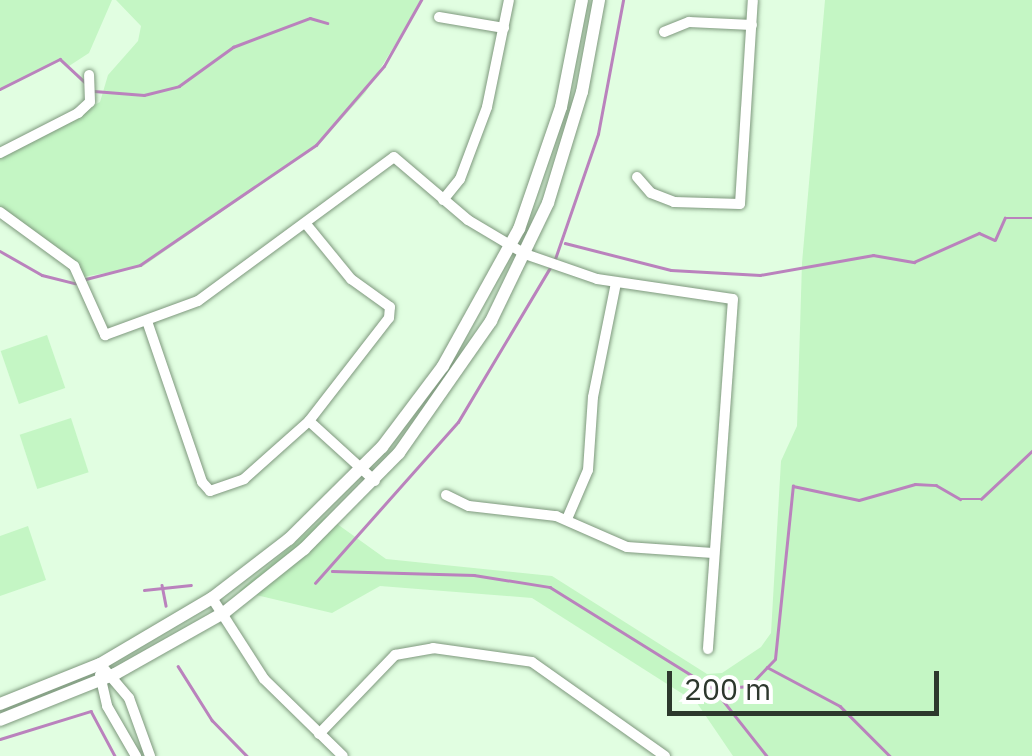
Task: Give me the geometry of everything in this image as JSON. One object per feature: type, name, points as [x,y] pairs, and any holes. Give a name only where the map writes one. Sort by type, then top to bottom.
[{"type":"street","points":[[443,200],[460,179],[486,107],[510,0]]},
{"type":"street","points":[[0,704],[100,664],[212,598],[289,539],[362,470],[443,366],[510,246],[566,87],[582,0]]},
{"type":"street","points":[[0,720],[100,681],[224,612],[304,549],[375,481],[460,373],[525,254],[548,203],[582,92],[599,0]]},
{"type":"street","points":[[637,178],[651,193],[674,202],[740,204],[753,0]]},
{"type":"street","points":[[439,17],[504,28]]},
{"type":"street","points":[[664,32],[690,22],[752,26]]},
{"type":"street","points":[[0,153],[78,113],[90,102],[89,76]]},
{"type":"street","points":[[566,87],[582,92]]},
{"type":"street","points":[[0,212],[74,266],[105,336],[148,324],[198,301],[394,157],[443,200],[525,254],[616,283],[732,299],[733,364],[721,425],[708,649]]},
{"type":"street","points":[[148,324],[202,482],[210,491],[254,472],[308,422],[389,318],[390,307],[351,279],[306,224]]},
{"type":"street","points":[[567,519],[588,470],[594,398],[616,283]]},
{"type":"street","points":[[308,422],[375,481]]},
{"type":"street","points":[[446,495],[469,506],[567,519],[627,547],[713,552]]},
{"type":"street","points":[[212,598],[264,679],[344,756]]},
{"type":"street","points":[[319,734],[380,668],[412,648],[490,652],[532,662],[665,756]]},
{"type":"street","points":[[100,664],[114,674],[150,756]]},
{"type":"street","points":[[100,664],[100,681],[136,756]]},
{"type":"green space","points":[[0,0],[112,0],[89,53],[69,66],[59,60],[0,90]]},
{"type":"green space","points":[[116,0],[423,0],[365,93],[319,144],[142,267],[82,277],[0,212],[0,153],[100,102],[108,75],[138,41],[141,26]]},
{"type":"green space","points":[[825,0],[1032,0],[1032,756],[733,756],[697,703],[532,598],[380,586],[332,613],[239,591],[326,516],[386,559],[552,576],[707,674],[722,673],[761,647],[771,633],[781,461],[797,426],[802,263]]},
{"type":"green space","points":[[47,335],[65,388],[19,404],[1,351]]},
{"type":"green space","points":[[71,418],[89,472],[37,489],[20,435]]},
{"type":"green space","points":[[28,526],[46,580],[0,596],[0,536]]},
{"type":"waterway","points":[[82,280],[140,265],[316,145],[384,66],[421,0]]},
{"type":"waterway","points":[[555,259],[598,134],[623,0]]},
{"type":"waterway","points":[[94,91],[144,95],[179,86],[233,47],[310,18],[327,23]]},
{"type":"waterway","points":[[0,89],[60,59],[85,82]]},
{"type":"waterway","points":[[565,243],[671,270],[760,275],[873,255],[914,262],[979,233],[995,240],[1005,218],[1032,218]]},
{"type":"waterway","points":[[0,251],[42,275],[75,283]]},
{"type":"waterway","points":[[315,583],[458,422],[551,266]]},
{"type":"waterway","points":[[714,689],[749,686],[775,659],[793,486],[859,500],[915,484],[936,485],[960,499],[981,499],[1032,451]]},
{"type":"waterway","points":[[332,571],[474,575],[550,587],[714,689],[767,756]]},
{"type":"waterway","points":[[162,585],[166,606]]},
{"type":"waterway","points":[[144,590],[191,585]]},
{"type":"waterway","points":[[178,666],[212,720],[247,756]]},
{"type":"waterway","points":[[767,667],[840,706],[890,756]]},
{"type":"waterway","points":[[0,739],[91,711],[115,756]]}]
